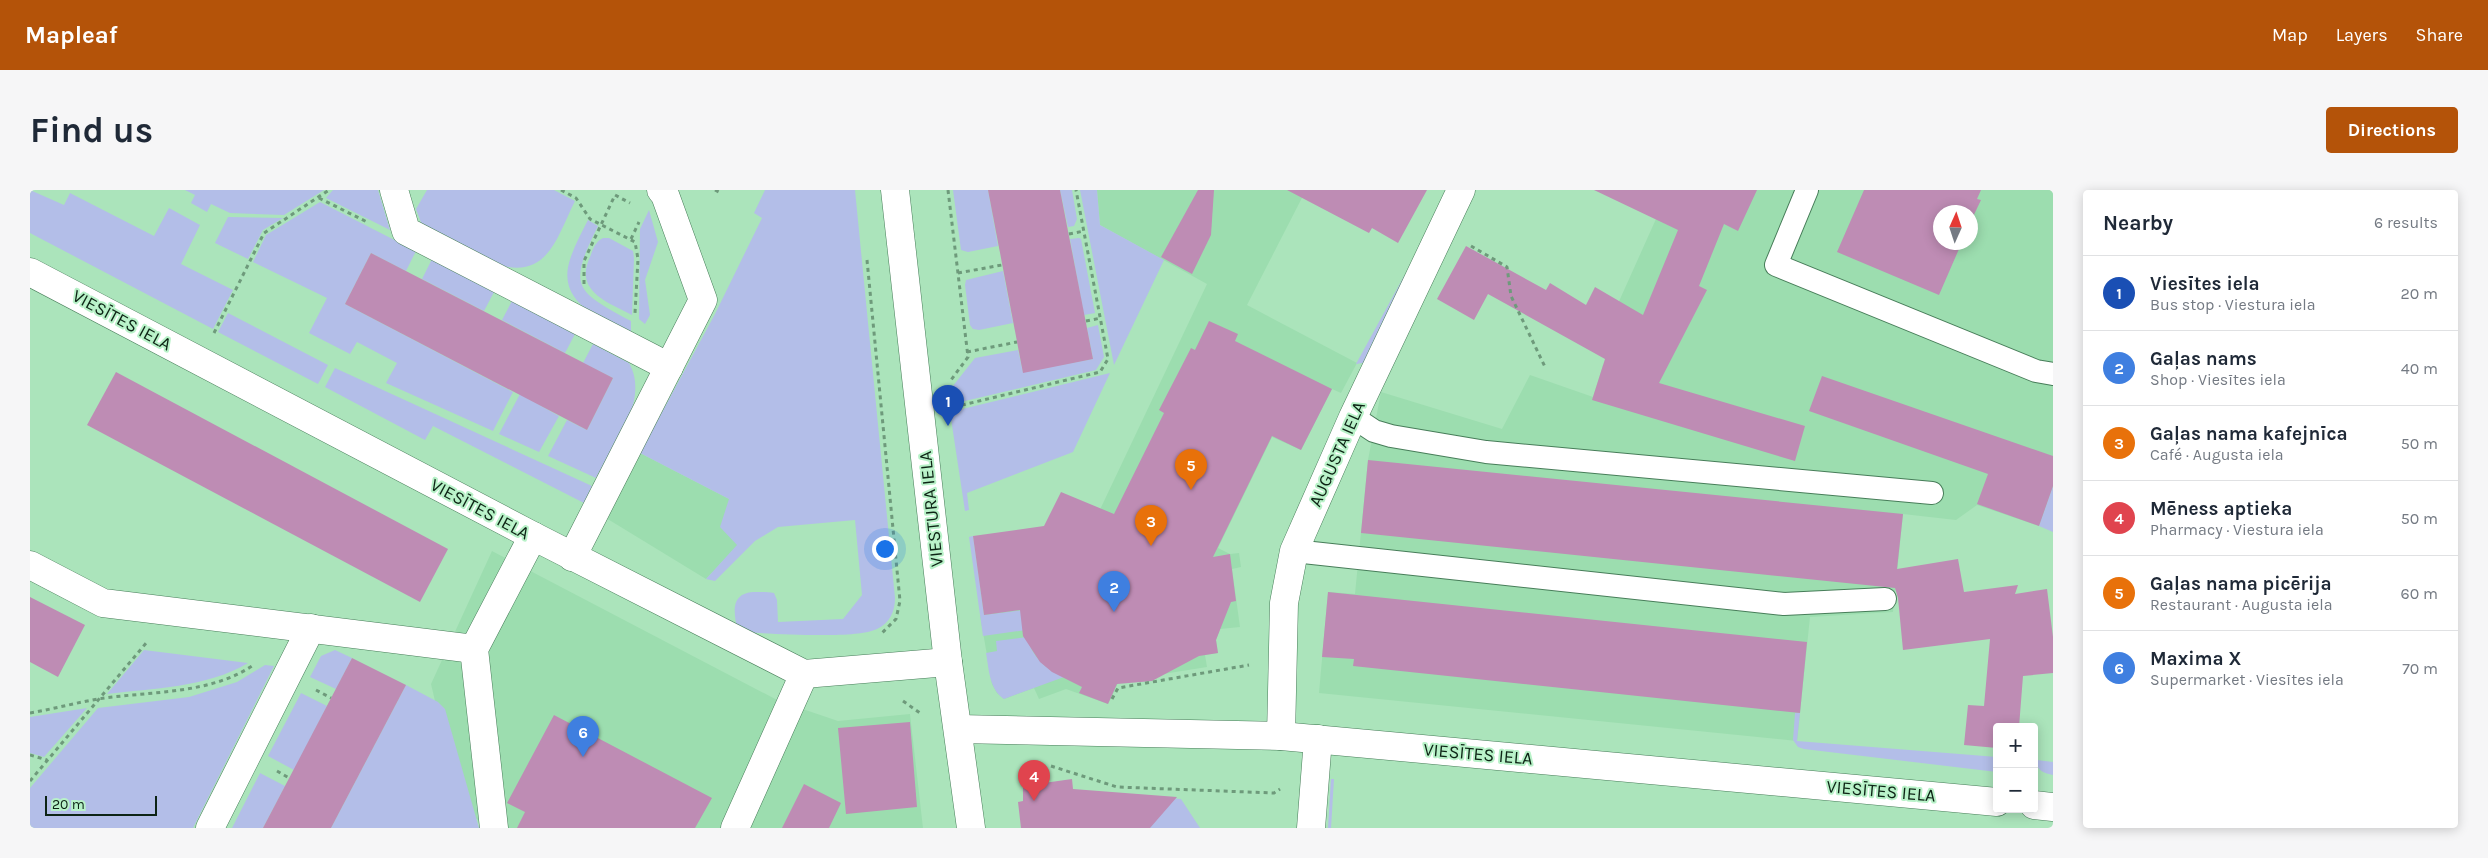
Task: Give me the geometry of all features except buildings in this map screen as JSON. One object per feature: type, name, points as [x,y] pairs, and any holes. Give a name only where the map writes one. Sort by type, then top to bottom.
[{"type":"street","points":[[394,190],[406,231],[669,367]]},
{"type":"street","points":[[572,557],[703,300],[662,190]]},
{"type":"street","name":"VIESTURA IELA","points":[[895,190],[948,662],[971,828]]},
{"type":"street","name":"AUGUSTA IELA","points":[[1281,736],[1284,603],[1294,551],[1353,417],[1461,190]]},
{"type":"street","name":"VIESĪTES IELA","points":[[30,272],[572,557],[804,674]]},
{"type":"street","points":[[494,828],[474,649],[533,536]]},
{"type":"street","points":[[30,565],[103,603],[474,649]]},
{"type":"street","points":[[210,828],[312,628]]},
{"type":"street","points":[[735,828],[804,674],[948,662]]},
{"type":"street","name":"VIESĪTES IELA","points":[[958,729],[1281,736],[1993,802]]},
{"type":"street","points":[[1311,828],[1318,739]]},
{"type":"street","points":[[2038,805],[2053,807]]},
{"type":"lane","points":[[1808,190],[1776,265],[2036,371],[2053,374]]},
{"type":"lane","points":[[1353,417],[1374,431],[1391,436],[1486,452],[1932,493]]},
{"type":"lane","points":[[1294,551],[1784,604],[1885,599]]},
{"type":"path","points":[[200,361],[264,233],[329,190]]},
{"type":"path","points":[[562,190],[576,198],[590,218],[635,242],[638,259],[634,349]]},
{"type":"path","points":[[715,190],[719,192],[721,190]]},
{"type":"path","points":[[948,190],[968,356],[948,384]]},
{"type":"path","points":[[946,409],[1100,372],[1108,359],[1076,190]]},
{"type":"path","points":[[586,290],[583,281],[584,261],[616,195],[637,206]]},
{"type":"path","points":[[319,198],[368,223]]},
{"type":"path","points":[[631,239],[641,218]]},
{"type":"path","points":[[1069,234],[1084,231]]},
{"type":"path","points":[[1443,231],[1508,267],[1511,296],[1546,369]]},
{"type":"path","points":[[866,258],[900,601],[896,619],[890,627],[882,634],[870,637],[873,669]]},
{"type":"path","points":[[958,274],[1002,264]]},
{"type":"path","points":[[1086,321],[1101,318]]},
{"type":"path","points":[[967,352],[1017,342]]},
{"type":"path","points":[[30,780],[174,611]]},
{"type":"path","points":[[1109,707],[1118,688],[1283,660]]},
{"type":"path","points":[[30,713],[98,699],[188,689],[239,675],[255,664]]},
{"type":"path","points":[[900,700],[918,710],[922,717]]},
{"type":"path","points":[[1051,731],[1050,766],[1117,786],[1274,793],[1316,768]]},
{"type":"path","points":[[30,755],[47,760]]},
{"type":"shaded area","points":[[30,190],[64,205],[70,193],[154,236],[169,208],[200,225],[181,264],[233,290],[213,329],[30,233]]},
{"type":"shaded area","points":[[185,190],[324,190],[284,215],[230,213],[211,204],[207,212],[191,203],[195,195]]},
{"type":"shaded area","points":[[333,190],[378,190],[390,230],[326,198]]},
{"type":"shaded area","points":[[427,190],[554,190],[575,201],[549,252],[529,266],[516,268],[499,265],[422,225],[416,209]]},
{"type":"shaded area","points":[[765,190],[855,190],[895,598],[893,612],[888,620],[877,629],[866,632],[810,635],[738,632],[735,617],[736,604],[742,595],[764,592],[774,593],[777,600],[778,622],[843,619],[862,595],[855,520],[778,527],[755,541],[715,581],[706,579],[737,545],[720,527],[729,499],[640,453],[715,314],[762,218],[754,213]]},
{"type":"shaded area","points":[[953,190],[988,190],[998,246],[968,252],[961,250]]},
{"type":"shaded area","points":[[1060,190],[1072,190],[1077,219],[1074,226],[1068,227]]},
{"type":"shaded area","points":[[1080,190],[1097,190],[1100,225],[1164,260],[1114,365]]},
{"type":"shaded area","points":[[1097,190],[1306,190],[1247,305],[1357,363],[1341,393],[1332,389],[1301,450],[1272,437],[1218,548],[1230,554],[1239,553],[1241,567],[1232,569],[1240,627],[1220,629],[1216,640],[1218,653],[1205,655],[1207,667],[1119,681],[1108,704],[1066,689],[1039,699],[1034,688],[1004,699],[997,693],[992,684],[980,615],[1049,606],[1087,537],[1207,284],[1100,225]]},
{"type":"shaded area","points":[[1669,190],[2053,190],[2053,486],[2039,526],[1977,505],[1956,520],[1903,514],[1893,612],[1810,617],[1797,741],[1319,693],[1328,592],[1355,594],[1368,460],[1381,392],[1502,429],[1530,375],[1593,397],[1603,365],[1613,369],[1612,317]]},
{"type":"shaded area","points":[[320,202],[416,251],[406,271],[371,253],[345,304],[513,392],[493,431],[386,383],[397,363],[357,342],[350,354],[309,333],[327,298],[253,262],[266,235]]},
{"type":"shaded area","points":[[649,210],[658,242],[645,280],[650,315],[645,324],[639,319],[640,229]]},
{"type":"shaded area","points":[[228,217],[283,218],[263,230],[248,259],[215,243]]},
{"type":"shaded area","points":[[588,220],[598,226],[582,262],[580,275],[582,285],[598,302],[631,321],[631,335],[585,308],[576,300],[570,289],[567,277],[569,263]]},
{"type":"shaded area","points":[[603,238],[609,238],[633,251],[632,315],[596,294],[586,279],[586,269],[592,251]]},
{"type":"shaded area","points":[[1070,239],[1081,239],[1095,313],[1084,315]]},
{"type":"shaded area","points":[[432,259],[494,292],[484,311],[422,279]]},
{"type":"shaded area","points":[[1003,271],[1013,323],[979,330],[973,329],[970,325],[966,280]]},
{"type":"shaded area","points":[[1404,276],[1405,281],[1374,347],[1363,363],[1356,364]]},
{"type":"shaded area","points":[[512,301],[575,334],[565,353],[502,320]]},
{"type":"shaded area","points":[[228,313],[328,365],[318,384],[218,332]]},
{"type":"shaded area","points":[[1098,325],[1104,357],[1096,370],[948,405],[949,391],[975,358],[1018,350],[1023,372],[1093,359],[1087,328]]},
{"type":"shaded area","points":[[593,344],[629,363],[634,377],[635,392],[633,407],[627,422],[596,478],[548,456],[567,420],[587,430],[613,378],[583,363]]},
{"type":"shaded area","points":[[335,368],[592,486],[584,503],[433,426],[425,440],[325,387]]},
{"type":"shaded area","points":[[1110,373],[1073,452],[967,493],[969,510],[965,511],[950,412]]},
{"type":"shaded area","points":[[520,394],[559,416],[539,452],[499,434]]},
{"type":"shaded area","points":[[640,453],[729,499],[738,545],[706,579],[606,518]]},
{"type":"shaded area","points":[[2053,486],[2053,532],[2039,526]]},
{"type":"shaded area","points":[[973,536],[984,615],[1031,609],[1026,630],[983,636],[969,537]]},
{"type":"shaded area","points":[[492,551],[779,701],[838,721],[910,714],[923,828],[494,828],[461,811],[431,684]]},
{"type":"shaded area","points":[[1027,637],[1032,651],[1040,662],[1064,677],[1004,699],[995,690],[989,672],[986,653],[997,651],[996,641]]},
{"type":"shaded area","points":[[144,650],[248,663],[215,678],[179,686],[107,694]]},
{"type":"shaded area","points":[[335,650],[352,658],[336,689],[310,677],[321,656]]},
{"type":"shaded area","points":[[265,665],[274,666],[193,828],[30,828],[30,788],[98,708],[189,697],[237,682]]},
{"type":"shaded area","points":[[406,685],[438,702],[445,709],[479,828],[331,828]]},
{"type":"shaded area","points":[[301,693],[327,706],[294,770],[268,756]]},
{"type":"shaded area","points":[[87,708],[44,757],[30,753],[30,717]]},
{"type":"shaded area","points":[[1795,713],[1800,713],[1797,741],[1993,757],[1993,772],[1804,749],[1798,747],[1793,740]]},
{"type":"shaded area","points":[[2038,760],[2053,762],[2053,775],[2039,769]]},
{"type":"shaded area","points":[[260,773],[285,786],[263,828],[232,828]]},
{"type":"shaded area","points":[[1331,779],[1334,779],[1331,828],[1328,828]]},
{"type":"shaded area","points":[[1171,798],[1181,799],[1200,828],[1150,828]]},
{"type":"place","name":"Viesītes iela","points":[[948,426]]},
{"type":"place","name":"Gaļas nama picērija","points":[[1191,490]]},
{"type":"place","name":"Gaļas nama kafejnīca","points":[[1151,546]]},
{"type":"place","name":"Gaļas nams","points":[[1114,612]]},
{"type":"place","name":"Maxima X","points":[[583,757]]},
{"type":"place","name":"Mēness aptieka","points":[[1034,801]]}]
